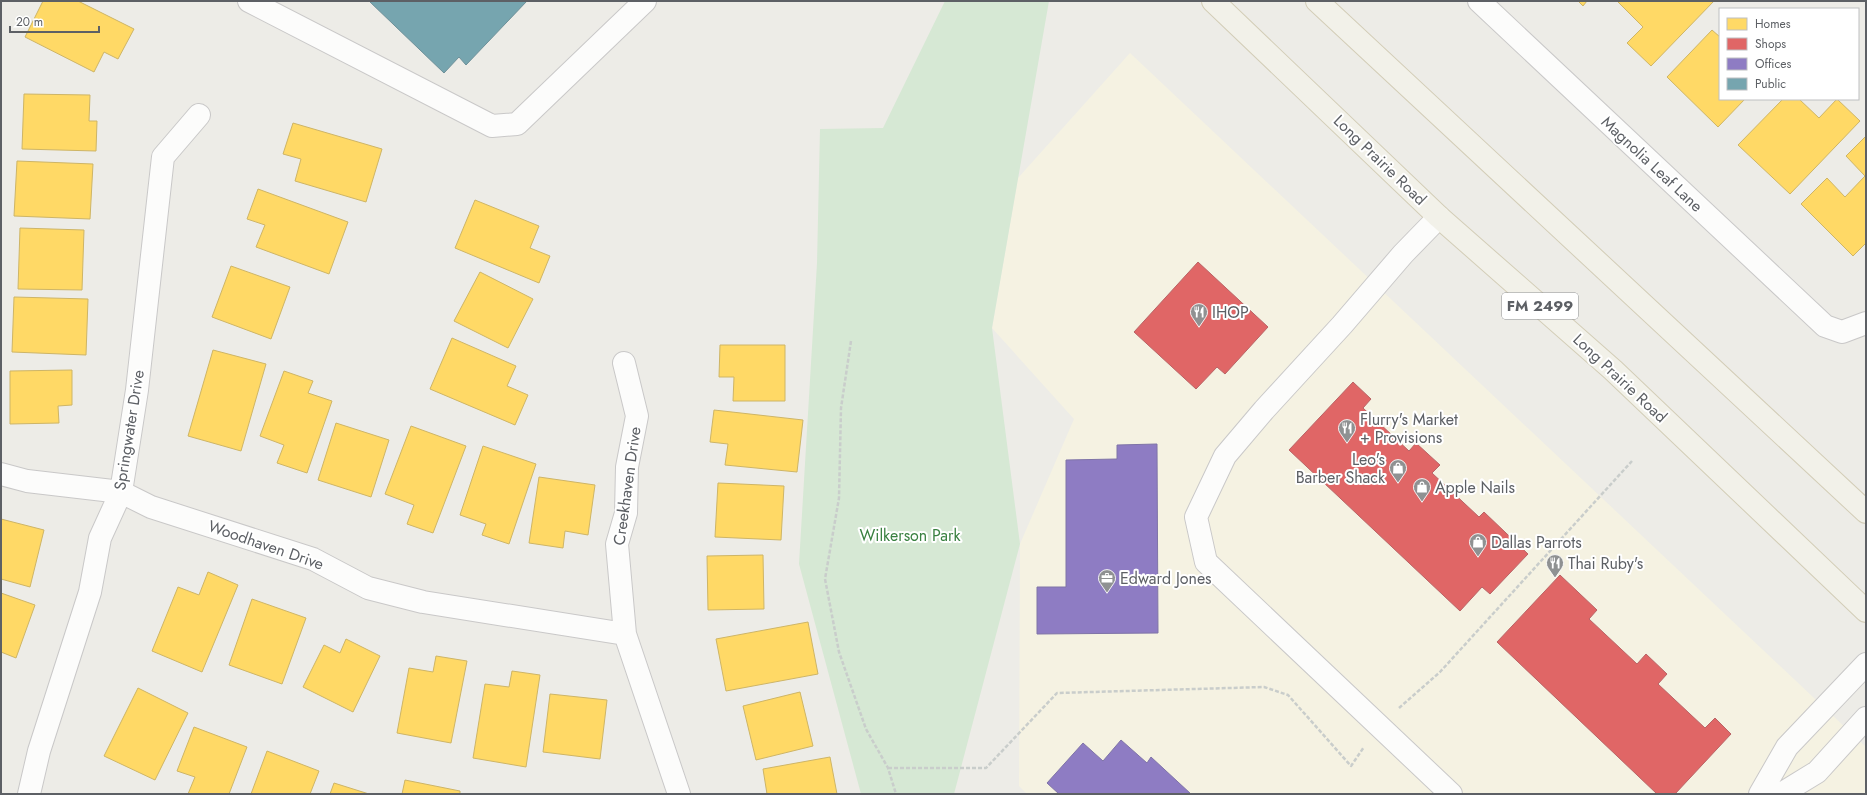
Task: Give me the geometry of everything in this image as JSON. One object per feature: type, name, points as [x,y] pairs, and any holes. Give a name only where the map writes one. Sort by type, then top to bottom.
[{"type":"main road","name":"Long Prairie Road","points":[[1213,1],[1440,217],[1613,370],[1866,611]]},
{"type":"main road","points":[[1317,1],[1866,512]]},
{"type":"street","points":[[249,1],[492,126],[517,124],[645,1]]},
{"type":"street","name":"Magnolia Leaf Lane","points":[[1479,1],[1825,326],[1842,332],[1866,323]]},
{"type":"street","name":"Springwater Drive","points":[[29,794],[39,751],[90,592],[100,538],[121,492],[137,390],[163,157],[199,115]]},
{"type":"street","points":[[1440,217],[1403,254],[1225,456],[1196,517],[1206,562],[1451,794]]},
{"type":"street","name":"Creekhaven Drive","points":[[624,363],[637,416],[627,467],[626,513],[617,544],[625,634],[679,794]]},
{"type":"street","name":"Woodhaven Drive","points":[[1,474],[27,482],[121,492],[151,506],[314,559],[368,588],[423,602],[625,634]]},
{"type":"street","points":[[1760,794],[1788,747],[1866,664]]},
{"type":"street","points":[[1782,794],[1809,788],[1817,772],[1866,718]]},
{"type":"path","points":[[851,341],[841,408],[839,498],[825,579],[839,652],[866,729],[888,768],[896,794]]},
{"type":"shaded area","points":[[1130,53],[1866,747],[1866,794],[1027,794],[1019,786],[1020,544],[1074,419],[992,328],[1018,178]]},
{"type":"green space","name":"Wilkerson Park","points":[[945,1],[1049,1],[992,328],[1020,544],[954,794],[861,794],[799,564],[817,263],[820,129],[883,128]]},
{"type":"building: Homes","points":[[43,1],[78,1],[134,29],[118,59],[104,52],[94,72],[25,37]]},
{"type":"building: Homes","points":[[1578,1],[1587,1],[1583,6]]},
{"type":"building: Homes","points":[[1617,1],[1714,1],[1651,66],[1627,43],[1643,27]]},
{"type":"building: Homes","points":[[1712,30],[1719,36],[1719,100],[1744,100],[1718,127],[1667,77]]},
{"type":"building: Homes","points":[[24,94],[90,95],[89,121],[97,121],[96,151],[22,149]]},
{"type":"building: Homes","points":[[1782,100],[1800,100],[1819,118],[1836,100],[1838,100],[1860,121],[1790,194],[1738,145]]},
{"type":"building: Homes","points":[[293,123],[382,149],[366,202],[295,181],[301,159],[283,154]]},
{"type":"building: Homes","points":[[1866,136],[1866,243],[1853,256],[1801,204],[1827,178],[1845,197],[1865,176],[1846,156]]},
{"type":"building: Homes","points":[[17,161],[93,164],[90,219],[14,216]]},
{"type":"building: Homes","points":[[258,189],[348,222],[329,274],[256,247],[265,225],[247,219]]},
{"type":"building: Homes","points":[[475,200],[539,226],[530,248],[550,256],[539,283],[455,248]]},
{"type":"building: Homes","points":[[20,228],[84,230],[82,290],[18,289]]},
{"type":"building: Homes","points":[[231,266],[290,287],[271,339],[212,317]]},
{"type":"building: Homes","points":[[480,272],[533,299],[508,348],[454,321]]},
{"type":"building: Homes","points":[[14,297],[88,299],[86,355],[12,352]]},
{"type":"building: Homes","points":[[452,338],[516,366],[507,386],[528,395],[515,425],[430,389]]},
{"type":"building: Homes","points":[[720,345],[785,345],[785,401],[733,401],[734,377],[719,377]]},
{"type":"building: Homes","points":[[213,350],[266,364],[241,451],[188,436]]},
{"type":"building: Homes","points":[[72,370],[72,405],[58,406],[59,423],[10,424],[10,371]]},
{"type":"building: Homes","points":[[284,371],[313,381],[308,393],[332,401],[307,473],[277,463],[284,445],[260,436]]},
{"type":"building: Homes","points":[[714,410],[803,420],[797,472],[725,465],[728,444],[710,442]]},
{"type":"building: Homes","points":[[336,423],[389,440],[371,497],[318,480]]},
{"type":"building: Homes","points":[[411,426],[466,446],[433,533],[407,524],[414,505],[385,494]]},
{"type":"building: Homes","points":[[483,446],[536,464],[509,544],[482,535],[486,524],[460,515]]},
{"type":"building: Homes","points":[[539,477],[595,485],[588,535],[565,531],[563,548],[529,543]]},
{"type":"building: Homes","points":[[718,483],[784,486],[781,540],[715,537]]},
{"type":"building: Homes","points":[[1,519],[44,530],[30,587],[1,579]]},
{"type":"building: Homes","points":[[763,555],[764,609],[708,610],[707,556]]},
{"type":"building: Homes","points":[[208,572],[238,585],[202,672],[152,651],[178,587],[199,595]]},
{"type":"building: Homes","points":[[1,593],[35,605],[16,658],[1,652]]},
{"type":"building: Homes","points":[[252,599],[306,618],[282,684],[229,665]]},
{"type":"building: Homes","points":[[808,622],[818,674],[726,691],[716,639]]},
{"type":"building: Homes","points":[[346,639],[380,656],[353,712],[303,687],[324,645],[340,653]]},
{"type":"building: Homes","points":[[436,656],[467,661],[451,743],[397,733],[409,668],[433,672]]},
{"type":"building: Homes","points":[[512,671],[540,675],[526,767],[473,758],[485,684],[509,687]]},
{"type":"building: Homes","points":[[138,688],[188,713],[155,780],[104,756]]},
{"type":"building: Homes","points":[[800,692],[813,746],[756,760],[743,706]]},
{"type":"building: Homes","points":[[550,694],[607,700],[600,759],[543,752]]},
{"type":"building: Homes","points":[[194,727],[247,747],[229,794],[188,794],[195,777],[177,771]]},
{"type":"building: Homes","points":[[267,751],[319,771],[310,794],[251,794]]},
{"type":"building: Homes","points":[[830,757],[837,794],[767,794],[763,769]]},
{"type":"building: Homes","points":[[405,780],[460,791],[460,794],[402,794]]},
{"type":"building: Homes","points":[[334,783],[369,794],[330,794]]},
{"type":"building: Shops","points":[[1198,262],[1268,327],[1225,374],[1217,367],[1196,389],[1134,332]]},
{"type":"building: Shops","points":[[1353,382],[1371,399],[1363,408],[1409,451],[1416,443],[1440,465],[1432,473],[1479,517],[1484,512],[1528,554],[1490,594],[1482,587],[1460,611],[1289,450]]},
{"type":"building: Shops","points":[[1560,575],[1597,610],[1589,619],[1637,664],[1646,654],[1667,674],[1658,684],[1705,728],[1715,718],[1731,734],[1675,794],[1657,794],[1497,642]]},
{"type":"building: Offices","points":[[1157,444],[1158,633],[1037,634],[1037,587],[1066,587],[1066,460],[1117,459],[1117,445]]},
{"type":"building: Offices","points":[[1121,740],[1147,763],[1151,757],[1191,794],[1059,794],[1047,783],[1083,743],[1103,761]]},
{"type":"building: Public","points":[[369,1],[527,1],[466,65],[459,57],[444,73]]},
{"type":"place","name":"IHOP","points":[[1199,327]]},
{"type":"place","name":"Flurry's Market + Provisions","points":[[1347,443]]},
{"type":"place","name":"Leo's Barber Shack","points":[[1398,483]]},
{"type":"place","name":"Apple Nails","points":[[1422,502]]},
{"type":"place","name":"Dallas Parrots","points":[[1478,557]]},
{"type":"place","name":"Thai Ruby's","points":[[1555,578]]},
{"type":"place","name":"Edward Jones","points":[[1107,593]]}]
